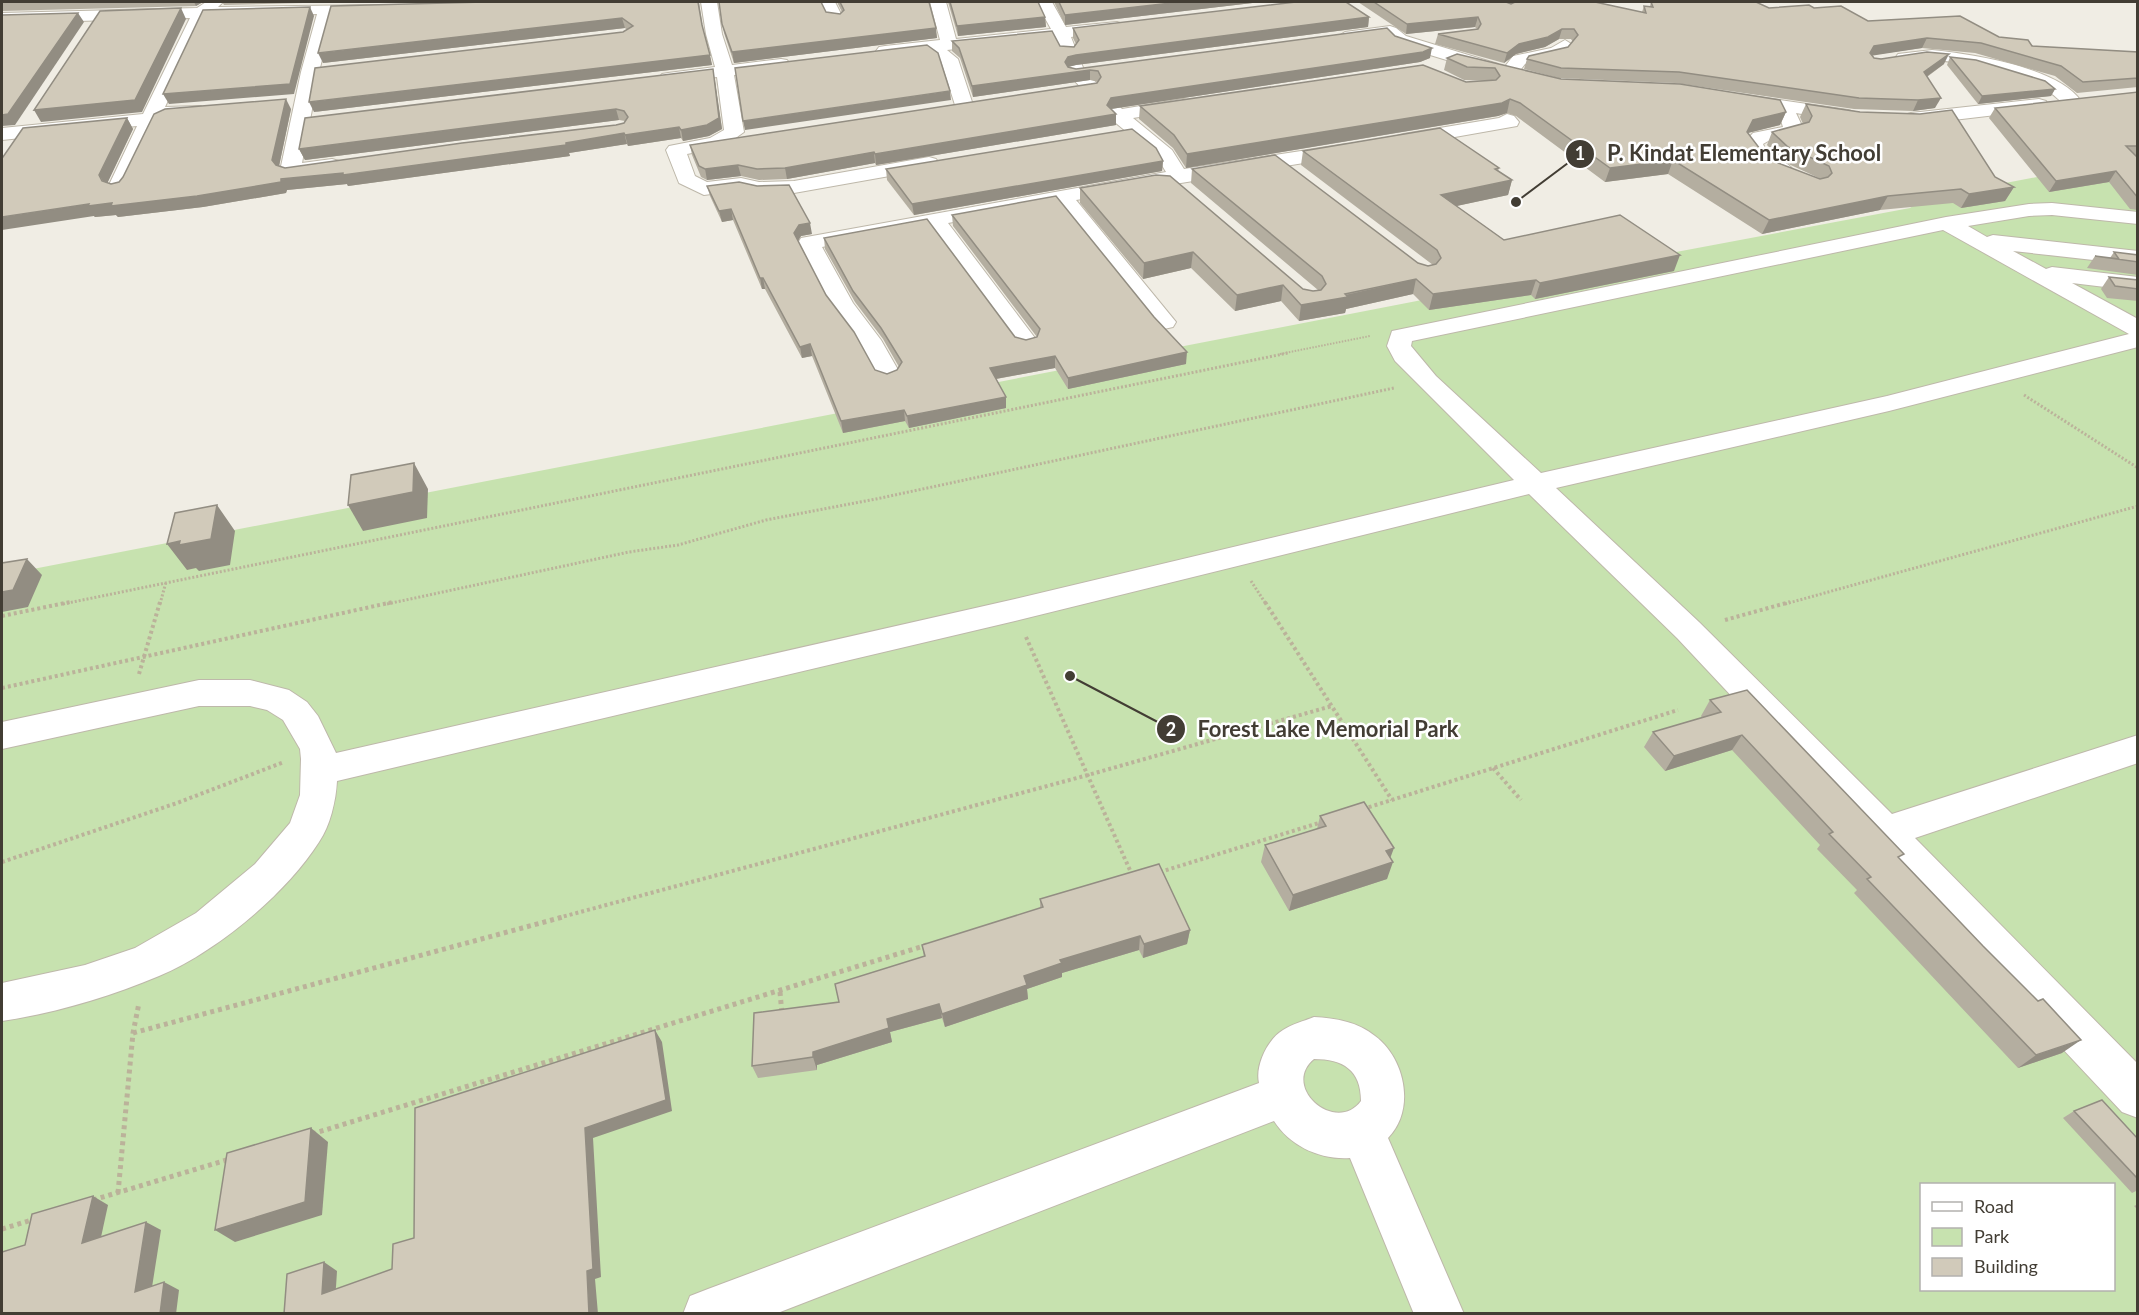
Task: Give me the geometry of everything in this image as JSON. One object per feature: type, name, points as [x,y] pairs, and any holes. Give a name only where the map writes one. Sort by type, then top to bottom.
[{"type":"street","points":[[118,187],[200,13],[215,2]]},
{"type":"street","points":[[709,2],[734,132],[716,142]]},
{"type":"street","points":[[827,2],[835,18]]},
{"type":"street","points":[[938,2],[940,45],[972,103],[943,108]]},
{"type":"street","points":[[1044,2],[1061,33],[1073,81]]},
{"type":"street","points":[[2,18],[394,8]]},
{"type":"street","points":[[326,10],[310,72],[290,171],[349,162]]},
{"type":"street","points":[[86,34],[100,15]]},
{"type":"street","points":[[1372,19],[1395,35],[1453,58],[1532,79]]},
{"type":"street","points":[[874,53],[1135,24]]},
{"type":"street","points":[[1332,38],[1446,35]]},
{"type":"street","points":[[1509,73],[1519,60],[1557,52],[1565,45]]},
{"type":"street","points":[[1887,60],[1932,55],[1975,60],[2048,82],[2072,101]]},
{"type":"street","points":[[1424,69],[1453,58]]},
{"type":"street","points":[[647,81],[794,63]]},
{"type":"street","points":[[310,72],[331,69]]},
{"type":"street","points":[[1073,81],[1099,69]]},
{"type":"street","points":[[1073,81],[1090,87],[1116,124],[1135,130],[1165,154],[1178,176]]},
{"type":"street","points":[[1720,96],[1863,118]]},
{"type":"street","points":[[1891,119],[1913,119],[2094,99]]},
{"type":"street","points":[[281,103],[304,102]]},
{"type":"street","points":[[1116,124],[1200,102]]},
{"type":"street","points":[[1783,106],[1794,130],[1755,139],[1753,144],[1755,151],[1763,160],[1804,180]]},
{"type":"street","points":[[10,140],[151,119],[166,112],[212,108]]},
{"type":"street","points":[[10,140],[33,113]]},
{"type":"street","points":[[300,122],[320,120]]},
{"type":"street","points":[[888,375],[869,340],[842,305],[809,243],[1178,176],[1280,162],[1510,122],[1508,120]]},
{"type":"street","points":[[751,137],[676,150],[686,179],[704,189],[741,184],[759,188],[794,187],[945,160]]},
{"type":"street","points":[[1280,162],[1298,176]]},
{"type":"street","points":[[1153,182],[1176,184],[1192,197]]},
{"type":"street","points":[[1062,197],[1164,322]]},
{"type":"street","points":[[2138,218],[2052,208],[1946,223],[1401,336],[1399,346],[1404,356],[1427,381],[1688,630],[2138,1096]]},
{"type":"street","points":[[934,219],[1026,342]]},
{"type":"street","points":[[1946,223],[2138,329]]},
{"type":"street","points":[[1978,241],[2138,258]]},
{"type":"street","points":[[2036,272],[2138,284]]},
{"type":"street","points":[[319,760],[1015,610],[1533,484],[1888,403],[2138,339]]},
{"type":"street","points":[[2,735],[129,706],[210,692],[250,693],[277,699],[295,711],[306,725],[319,760],[318,795],[306,831],[269,876],[210,926],[147,962],[85,984],[2,1002]]},
{"type":"street","points":[[1885,832],[2138,749]]},
{"type":"street","points":[[1314,1038],[1335,1038],[1355,1046],[1371,1061],[1381,1080],[1383,1100],[1376,1119],[1362,1132],[1345,1136],[1325,1135],[1307,1127],[1292,1114],[1283,1096],[1280,1077],[1285,1059],[1297,1046],[1314,1038]]},
{"type":"street","points":[[708,1314],[1283,1096]]},
{"type":"street","points":[[1362,1132],[1439,1314]]},
{"type":"path","points":[[2,616],[1373,336],[1401,336]]},
{"type":"path","points":[[1994,376],[2138,468]]},
{"type":"path","points":[[2,688],[629,552],[678,545],[766,520],[876,500],[1427,381]]},
{"type":"path","points":[[1688,630],[2138,506]]},
{"type":"path","points":[[1236,557],[1392,800]]},
{"type":"path","points":[[129,706],[166,582]]},
{"type":"path","points":[[1015,610],[1135,880],[1124,884]]},
{"type":"path","points":[[133,1033],[1088,775],[1332,706]]},
{"type":"path","points":[[1359,810],[1678,710]]},
{"type":"path","points":[[2,862],[177,803],[319,760]]},
{"type":"path","points":[[1493,768],[1521,800]]},
{"type":"path","points":[[1157,873],[1325,821]]},
{"type":"path","points":[[301,1137],[935,943]]},
{"type":"path","points":[[118,1192],[133,1033],[147,962]]},
{"type":"path","points":[[780,992],[783,1024]]},
{"type":"path","points":[[86,1203],[232,1158]]},
{"type":"path","points":[[2,1229],[44,1216]]},
{"type":"green space","points":[[2063,172],[2137,182],[2137,1313],[2,1314],[2,575],[1458,293],[1910,208],[1922,199]]},
{"type":"building","points":[[485,2],[698,2],[710,55],[309,102],[315,68],[623,32],[633,26],[622,18],[318,53],[331,6]]},
{"type":"building","points":[[719,2],[821,2],[826,12],[840,14],[844,10],[840,2],[929,2],[936,28],[732,52],[722,24]]},
{"type":"building","points":[[950,2],[1038,2],[1045,17],[957,26]]},
{"type":"building","points":[[1059,2],[1180,2],[1065,15]]},
{"type":"building","points":[[1296,2],[1346,2],[1369,17],[1076,55],[1068,57],[1065,62],[1068,67],[1076,69],[1387,28],[1395,36],[1432,48],[1423,52],[1111,98],[1107,105],[1116,114],[785,168],[757,169],[738,165],[705,169],[699,166],[690,145],[1097,83],[1101,77],[1098,71],[1090,70],[972,86],[959,48],[952,41],[1052,31],[1060,46],[1074,47],[1079,40],[1073,28]]},
{"type":"building","points":[[1374,2],[1506,2],[1511,4],[1515,2],[1595,2],[1646,13],[1644,6],[1653,7],[1651,2],[1756,2],[1769,8],[1809,5],[1814,8],[1841,6],[1868,21],[1960,16],[1999,37],[2028,40],[2032,46],[2138,52],[2138,78],[2083,82],[2061,66],[1981,43],[1927,38],[1874,46],[1870,53],[1874,58],[1881,59],[1927,52],[1949,54],[1924,72],[1941,98],[1918,100],[1859,98],[1679,72],[1561,68],[1527,59],[1529,56],[1568,47],[1578,35],[1574,29],[1562,29],[1548,37],[1519,44],[1507,53],[1438,34],[1478,29],[1481,24],[1478,17],[1407,24]]},
{"type":"building","points":[[310,7],[290,84],[163,94],[203,10]]},
{"type":"building","points":[[181,8],[135,100],[34,110],[100,11]]},
{"type":"building","points":[[78,13],[8,114],[2,115],[2,15]]},
{"type":"building","points":[[927,45],[938,53],[950,91],[743,121],[735,68]]},
{"type":"building","points":[[1457,54],[1561,79],[1680,84],[1780,100],[1786,112],[1753,120],[1747,132],[1760,149],[1778,163],[1820,179],[1832,173],[1829,166],[1788,147],[1772,132],[1809,122],[1812,116],[1806,104],[1860,112],[1920,114],[1952,110],[1995,177],[2014,187],[1969,194],[1961,189],[1888,196],[1769,220],[1673,160],[1610,168],[1520,103],[1510,99],[1502,103],[1187,154],[1174,135],[1140,106],[1423,65],[1466,82],[1496,80],[1500,76],[1495,68],[1467,67],[1447,58]]},
{"type":"building","points":[[1950,57],[1976,60],[2045,81],[2055,89],[1982,96]]},
{"type":"building","points":[[713,69],[719,118],[707,125],[681,130],[679,127],[625,135],[624,133],[566,143],[566,145],[343,175],[343,173],[281,179],[281,182],[197,196],[111,206],[112,203],[88,206],[89,204],[2,217],[2,158],[23,128],[127,118],[99,175],[102,181],[111,184],[119,182],[123,177],[154,114],[165,109],[286,99],[272,160],[276,165],[285,168],[462,143],[616,125],[624,123],[628,117],[624,111],[616,109],[299,149],[305,118]]},
{"type":"building","points":[[2138,92],[2138,146],[2126,146],[2138,158],[2138,198],[2116,171],[2056,181],[1995,108]]},
{"type":"building","points":[[1440,128],[1499,168],[1495,169],[1512,180],[1441,195],[1504,240],[1620,215],[1680,255],[1540,283],[1536,280],[1433,294],[1416,279],[1345,294],[1348,297],[1301,305],[1283,285],[1237,295],[1193,252],[1144,263],[1080,188],[1156,175],[1170,176],[1303,289],[1321,290],[1326,284],[1322,276],[1192,169],[1275,155],[1418,263],[1428,266],[1436,264],[1441,258],[1437,250],[1303,151]]},
{"type":"building","points":[[1132,129],[1156,148],[1163,161],[912,204],[886,169]]},
{"type":"building","points":[[739,182],[757,186],[789,185],[810,223],[799,225],[794,233],[826,295],[854,332],[875,370],[887,374],[897,370],[902,362],[881,328],[853,291],[824,238],[927,219],[1015,337],[1026,340],[1037,337],[1040,329],[952,215],[1056,196],[1154,317],[1187,352],[1068,378],[1055,356],[990,368],[1006,397],[907,416],[904,410],[841,421],[810,344],[800,347],[763,278],[760,278],[731,209],[719,211],[707,186]]},
{"type":"building","points":[[2114,252],[2138,255],[2138,262],[2095,256],[2119,259]]},
{"type":"building","points":[[2109,277],[2138,280],[2138,289],[2115,286]]},
{"type":"building","points":[[414,463],[413,492],[348,505],[351,475]]},
{"type":"building","points":[[217,505],[211,539],[179,545],[180,541],[167,544],[175,513]]},
{"type":"building","points":[[27,559],[13,590],[2,592],[2,563]]},
{"type":"building","points":[[1747,690],[1904,854],[1898,857],[2038,1001],[2043,999],[2081,1040],[2036,1055],[1867,879],[1871,877],[1829,834],[1833,832],[1742,735],[1674,756],[1653,732],[1721,712],[1710,700]]},
{"type":"building","points":[[1364,802],[1394,848],[1386,851],[1393,862],[1293,895],[1265,845],[1326,826],[1320,816]]},
{"type":"building","points":[[1159,864],[1190,930],[1144,944],[1140,936],[1060,960],[1062,963],[1024,976],[1027,985],[942,1014],[939,1004],[887,1019],[889,1028],[813,1052],[813,1057],[752,1066],[754,1013],[839,1002],[835,984],[925,956],[922,945],[1043,907],[1040,899]]},
{"type":"building","points":[[655,1030],[666,1100],[585,1128],[593,1269],[587,1271],[589,1314],[284,1314],[287,1274],[324,1262],[322,1294],[392,1269],[393,1244],[414,1238],[415,1108]]},
{"type":"building","points":[[2102,1100],[2138,1139],[2138,1179],[2074,1111]]},
{"type":"building","points":[[311,1128],[305,1202],[215,1230],[227,1153]]},
{"type":"building","points":[[93,1196],[82,1243],[146,1222],[135,1292],[164,1282],[160,1314],[2,1314],[2,1252],[25,1245],[32,1214]]},
{"type":"place","name":"P. Kindat Elementary School","points":[[1516,202]]},
{"type":"place","name":"Forest Lake Memorial Park","points":[[1070,676]]}]
